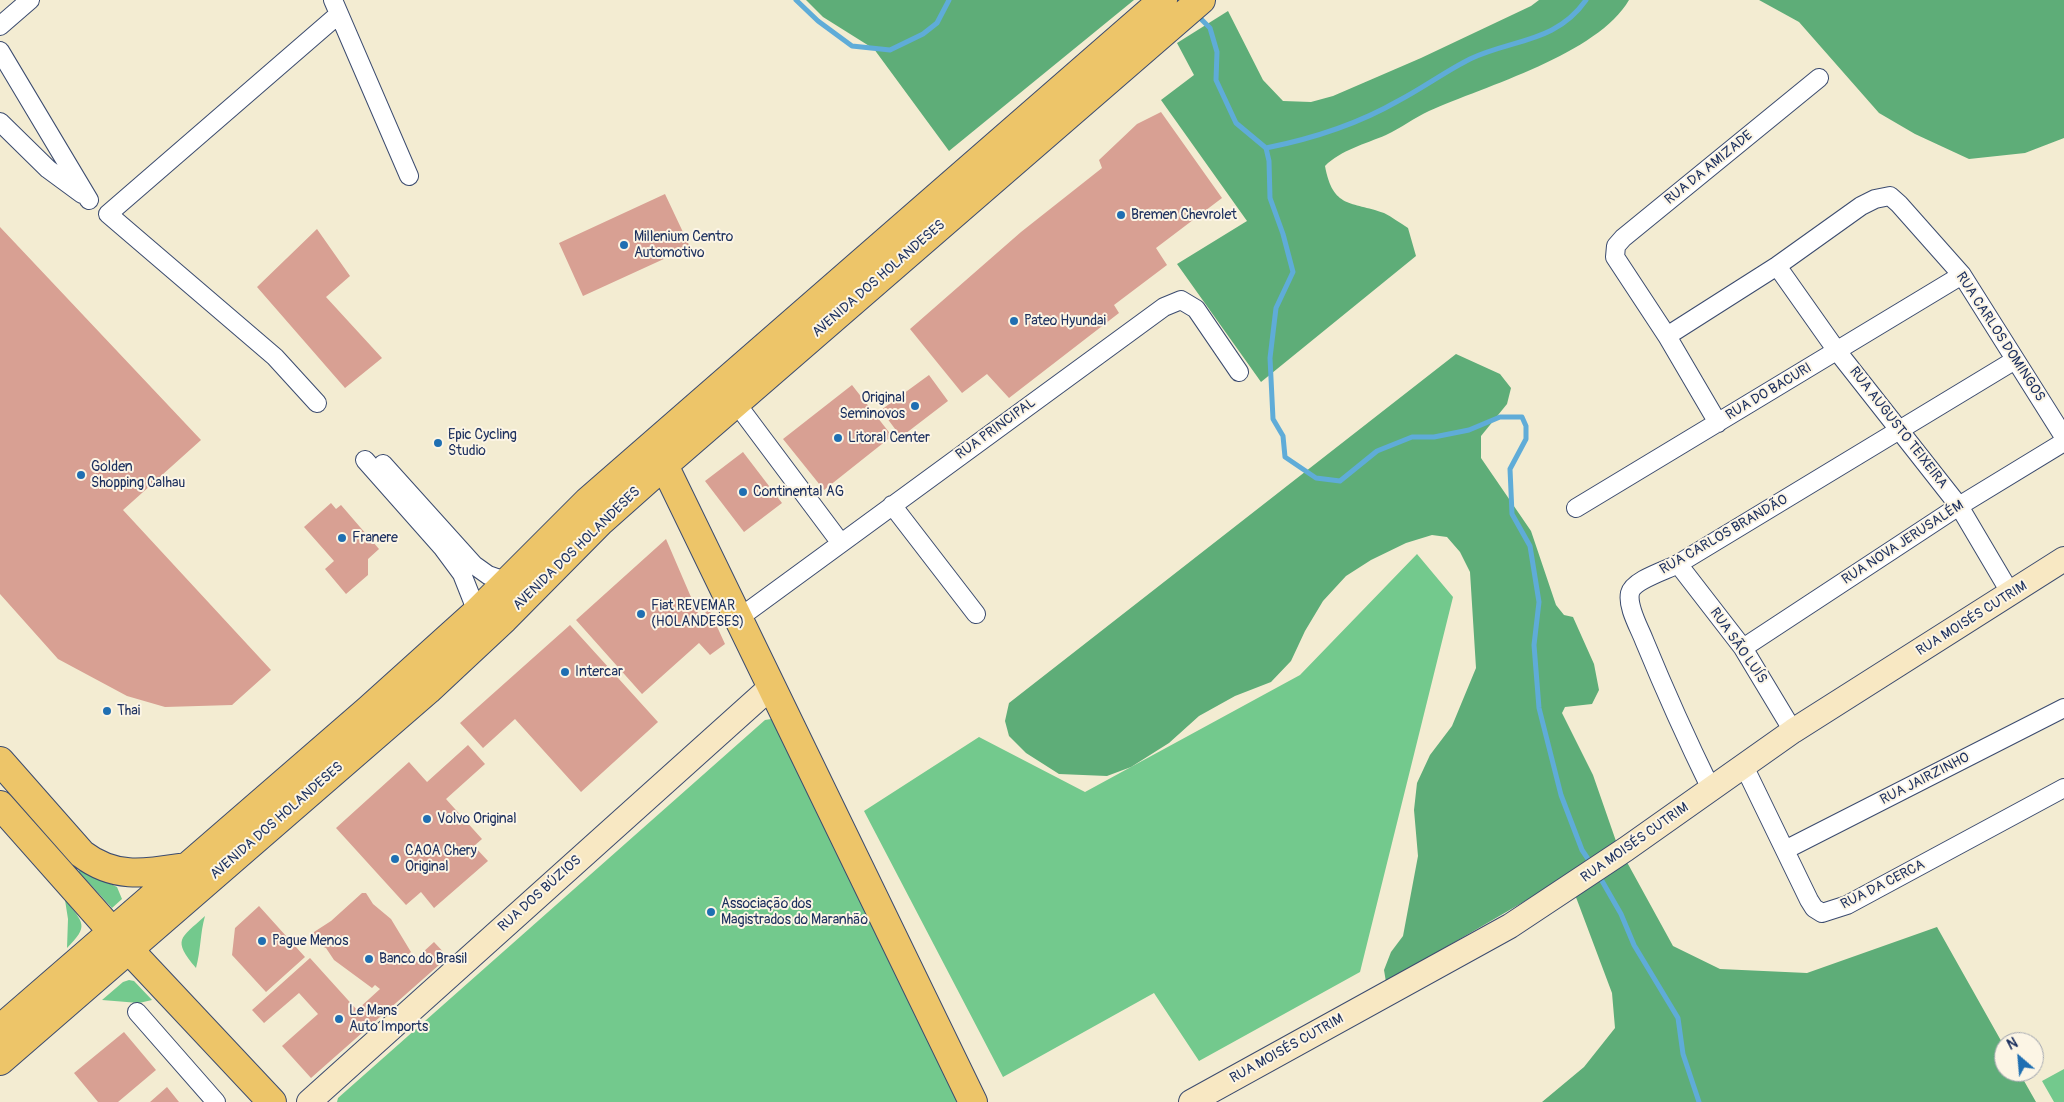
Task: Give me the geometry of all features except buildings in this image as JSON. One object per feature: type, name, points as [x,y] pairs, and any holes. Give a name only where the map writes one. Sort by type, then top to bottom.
[{"type":"main road","name":"AVENIDA DOS HOLANDESES","points":[[0,1028],[121,940],[428,690],[504,620],[601,521],[653,460],[1163,11],[1201,0]]},
{"type":"main road","name":"AVENIDA DOS HOLANDESES","points":[[0,1061],[121,940],[187,867],[343,732],[477,612],[588,501],[653,460],[736,403],[1163,11]]},
{"type":"main road","points":[[653,460],[739,618],[973,1102]]},
{"type":"main road","points":[[0,761],[82,854],[93,862],[111,870],[130,873],[157,872],[187,867]]},
{"type":"main road","points":[[0,805],[121,940],[272,1102]]},
{"type":"street","points":[[0,26],[30,0]]},
{"type":"street","points":[[317,403],[275,357],[108,214],[336,7],[409,176]]},
{"type":"street","points":[[0,51],[89,200],[48,169],[0,122]]},
{"type":"street","name":"RUA DA AMIZADE","points":[[1667,336],[1615,257],[1616,246],[1623,238],[1819,78]]},
{"type":"street","name":"RUA CARLOS DOMINGOS","points":[[1778,266],[1861,206],[1890,196],[1962,275],[2064,436]]},
{"type":"street","points":[[1718,423],[1667,336],[1778,266]]},
{"type":"street","name":"RUA AUGUSTO TEIXEIRA","points":[[1778,266],[1837,351],[1959,506],[2011,594]]},
{"type":"street","name":"RUA DO BACURI","points":[[1576,508],[1962,275]]},
{"type":"street","name":"RUA PRINCIPAL","points":[[739,618],[840,542],[1164,307],[1174,302],[1181,300],[1196,309],[1239,372]]},
{"type":"street","points":[[1898,430],[2015,360]]},
{"type":"street","points":[[736,403],[840,542]]},
{"type":"street","name":"RUA CARLOS BRANDÃO","points":[[1712,789],[1666,694],[1630,600],[1630,592],[1634,586],[1642,581],[1678,564],[1898,430]]},
{"type":"street","name":"RUA NOVA JERUSALÉM","points":[[1743,648],[1959,506],[2064,442]]},
{"type":"street","points":[[477,612],[462,574],[369,457],[474,565],[488,576],[508,582]]},
{"type":"street","points":[[892,505],[976,614]]},
{"type":"street","name":"RUA MOISÉS CUTRIM","points":[[1191,1102],[1510,926],[1626,850],[1793,731],[2064,560]]},
{"type":"street","name":"RUA SÃO LUÍS","points":[[1678,564],[1743,648],[1793,731]]},
{"type":"street","name":"RUA DOS BÚZIOS","points":[[309,1102],[772,686]]},
{"type":"street","name":"RUA JAIRZINHO","points":[[1785,850],[2064,708]]},
{"type":"street","name":"RUA DA CERCA","points":[[1744,766],[1809,900],[1814,908],[1822,913],[1847,905],[2064,788]]},
{"type":"street","points":[[137,1012],[216,1102]]},
{"type":"green space","points":[[806,0],[1134,0],[949,151],[874,49],[823,17]]},
{"type":"green space","points":[[1539,0],[1629,0],[1614,19],[1593,37],[1567,52],[1509,79],[1429,111],[1386,135],[1338,156],[1325,166],[1328,180],[1338,197],[1353,204],[1384,213],[1408,228],[1416,256],[1261,382],[1177,264],[1247,221],[1161,100],[1194,75],[1177,43],[1228,11],[1263,80],[1283,101],[1311,102],[1333,96],[1421,58],[1531,6]]},
{"type":"green space","points":[[1759,0],[2064,0],[2064,138],[2025,153],[1969,159],[1915,134],[1879,113],[1799,22]]},
{"type":"green space","points":[[1456,354],[1500,374],[1511,388],[1507,404],[1481,436],[1481,458],[1531,531],[1556,605],[1564,615],[1573,617],[1594,664],[1599,690],[1592,704],[1565,707],[1562,713],[1593,775],[1617,844],[1673,946],[1720,969],[1807,973],[1937,927],[1996,1032],[1994,1032],[1994,1082],[2025,1082],[2036,1102],[1542,1102],[1584,1067],[1615,1028],[1612,993],[1568,876],[1386,982],[1384,970],[1391,952],[1403,936],[1418,856],[1414,810],[1417,783],[1430,755],[1452,726],[1476,668],[1470,572],[1460,552],[1447,537],[1432,535],[1406,543],[1371,560],[1346,576],[1323,601],[1305,631],[1291,661],[1271,682],[1235,696],[1199,716],[1169,743],[1131,767],[1107,776],[1059,774],[1026,753],[1009,736],[1005,721],[1009,703]]},
{"type":"green space","points":[[1417,554],[1453,597],[1360,972],[1199,1061],[1154,993],[1003,1077],[864,811],[979,737],[1085,792],[1300,675]]},
{"type":"green space","name":"Associação dos Magistrados do Maranhão","points":[[765,720],[779,721],[964,1102],[337,1102],[338,1098]]},
{"type":"green space","points":[[81,870],[117,887],[122,899],[112,908],[78,871]]},
{"type":"green space","points":[[65,900],[80,919],[81,924],[79,934],[67,948],[68,919]]},
{"type":"green space","points":[[205,916],[196,968],[184,951],[182,940]]},
{"type":"green space","points":[[134,981],[152,1000],[139,1003],[102,1000],[123,982]]},
{"type":"green space","points":[[2064,1069],[2064,1102],[2054,1102],[2043,1082]]},
{"type":"waterway","points":[[796,0],[818,21],[852,46],[890,50],[923,34],[937,23],[949,0]]},
{"type":"waterway","points":[[1196,14],[1210,28],[1217,52],[1216,80],[1236,123],[1266,148],[1317,135],[1367,117],[1470,59],[1532,38],[1561,25],[1586,0]]},
{"type":"waterway","points":[[1266,148],[1269,161],[1270,198],[1283,234],[1293,272],[1276,308],[1270,358],[1273,419],[1283,436],[1285,457],[1316,478],[1340,481],[1377,451],[1412,437],[1434,437],[1469,430],[1500,417],[1522,417],[1526,426],[1526,439],[1510,469],[1512,514],[1530,546],[1539,602],[1534,645],[1539,708],[1561,795],[1582,850],[1592,865]]},
{"type":"waterway","points":[[1598,874],[1621,914],[1634,945],[1678,1018],[1683,1054],[1699,1102]]},
{"type":"place","name":"Bremen Chevrolet","points":[[1121,215]]},
{"type":"place","name":"Millenium Centro Automotivo","points":[[624,245]]},
{"type":"place","name":"Pateo Hyundai","points":[[1014,321]]},
{"type":"place","name":"Original Seminovos","points":[[915,406]]},
{"type":"place","name":"Litoral Center","points":[[838,438]]},
{"type":"place","name":"Epic Cycling Studio","points":[[438,443]]},
{"type":"place","name":"Golden Shopping Calhau","points":[[81,475]]},
{"type":"place","name":"Continental AG","points":[[743,492]]},
{"type":"place","name":"Franere","points":[[342,538]]},
{"type":"place","name":"Fiat REVEMAR (HOLANDESES)","points":[[641,614]]},
{"type":"place","name":"Intercar","points":[[565,672]]},
{"type":"place","name":"Thai","points":[[107,711]]},
{"type":"place","name":"Volvo Original","points":[[427,819]]},
{"type":"place","name":"CAOA Chery Original","points":[[395,859]]},
{"type":"place","name":"Associação dos Magistrados do Maranhão","points":[[711,912]]},
{"type":"place","name":"Pague Menos","points":[[262,941]]},
{"type":"place","name":"Banco do Brasil","points":[[369,959]]},
{"type":"place","name":"Le Mans Auto Imports","points":[[339,1019]]}]
